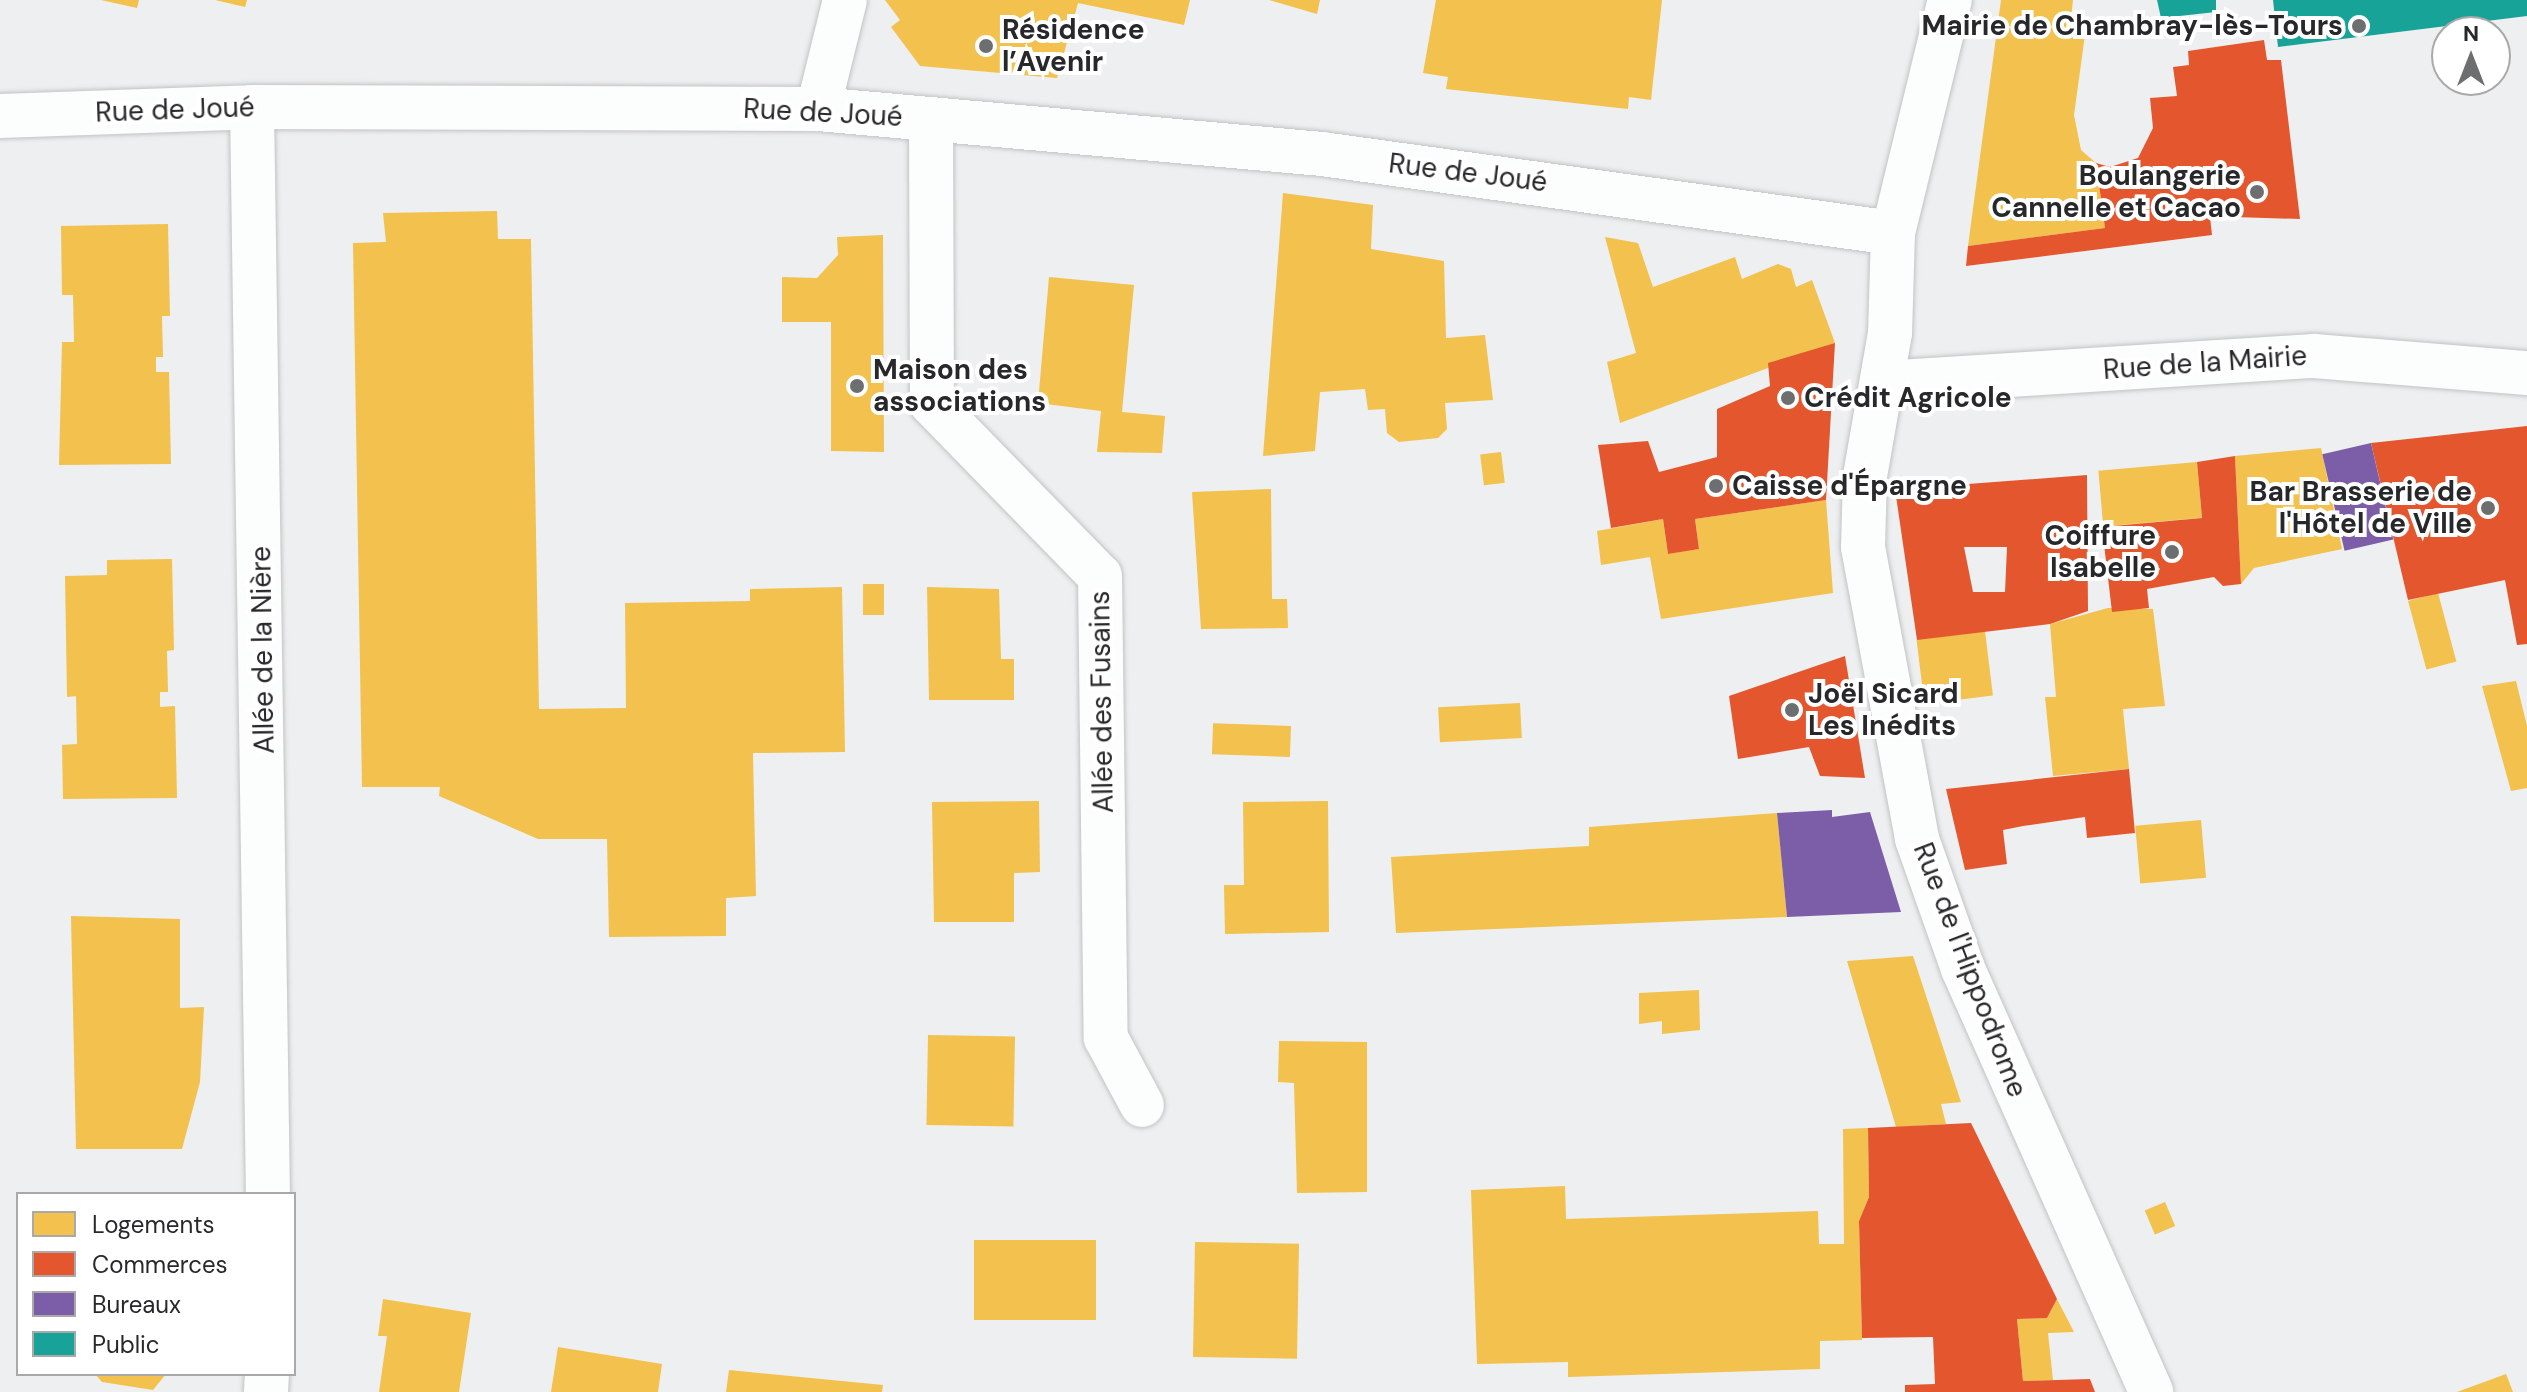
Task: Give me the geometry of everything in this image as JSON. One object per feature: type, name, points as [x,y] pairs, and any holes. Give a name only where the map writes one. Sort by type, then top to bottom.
[{"type":"street","points":[[818,109],[845,0]]},
{"type":"street","name":"Rue de l'Hippodrome","points":[[1950,0],[1893,233],[1883,383],[1865,476],[1863,547],[1917,839],[1963,969],[2151,1392]]},
{"type":"street","name":"Rue de Joué","points":[[0,116],[252,107],[818,109],[1322,154],[1893,233]]},
{"type":"street","name":"Allée de la Nière","points":[[252,107],[268,1192]]},
{"type":"street","name":"Allée des Fusains","points":[[931,119],[932,404],[1100,576],[1106,1038],[1142,1105]]},
{"type":"street","name":"Rue de la Mairie","points":[[1883,383],[2314,356],[2527,373]]},
{"type":"building: Logements","points":[[101,0],[139,0],[137,8]]},
{"type":"building: Logements","points":[[215,0],[247,0],[245,7]]},
{"type":"building: Logements","name":"Résidence l’Avenir","points":[[885,0],[1190,0],[1184,25],[1078,3],[1057,78],[920,66],[891,27],[900,20]]},
{"type":"building: Logements","points":[[1269,0],[1320,0],[1317,14]]},
{"type":"building: Logements","points":[[1436,0],[1662,0],[1651,100],[1629,97],[1628,109],[1446,89],[1448,77],[1423,73]]},
{"type":"building: Logements","points":[[2001,0],[2073,0],[2071,18],[2087,20],[2074,115],[2081,150],[2096,163],[2105,228],[1968,246]]},
{"type":"building: Logements","points":[[1283,193],[1373,205],[1371,249],[1444,261],[1446,338],[1485,335],[1493,400],[1445,403],[1447,429],[1438,438],[1399,442],[1387,433],[1385,409],[1368,410],[1365,389],[1320,392],[1315,451],[1263,456]]},
{"type":"building: Logements","points":[[497,211],[498,239],[531,239],[539,709],[626,708],[625,603],[750,601],[750,589],[842,587],[845,752],[753,753],[756,896],[726,898],[726,936],[609,937],[607,839],[538,839],[439,796],[440,787],[362,787],[353,243],[386,242],[383,213]]},
{"type":"building: Logements","points":[[168,224],[170,316],[162,316],[163,357],[156,357],[156,372],[169,372],[171,464],[59,465],[62,342],[74,342],[73,295],[62,295],[61,226]]},
{"type":"building: Logements","name":"Maison des associations","points":[[883,235],[884,452],[831,451],[831,322],[782,322],[782,277],[817,278],[838,255],[837,237]]},
{"type":"building: Logements","points":[[1605,237],[1638,243],[1653,287],[1735,257],[1742,279],[1778,264],[1791,269],[1796,287],[1812,280],[1835,343],[1620,423],[1607,362],[1636,353]]},
{"type":"building: Logements","points":[[1049,277],[1134,285],[1122,412],[1165,416],[1162,453],[1097,452],[1101,411],[1038,403]]},
{"type":"building: Logements","points":[[2321,448],[2342,549],[2254,568],[2241,584],[2235,456]]},
{"type":"building: Logements","points":[[1501,452],[1505,483],[1484,485],[1480,455]]},
{"type":"building: Logements","points":[[2197,462],[2202,518],[2103,526],[2098,471]]},
{"type":"building: Logements","points":[[1271,489],[1272,599],[1287,599],[1288,628],[1201,629],[1192,492]]},
{"type":"building: Logements","points":[[1826,500],[1833,593],[1661,619],[1650,557],[1601,565],[1597,531],[1663,519],[1668,554],[1699,549],[1695,519]]},
{"type":"building: Logements","points":[[172,559],[174,650],[167,651],[168,692],[160,692],[160,707],[175,706],[177,798],[63,799],[62,745],[77,744],[76,696],[67,697],[65,576],[107,575],[107,560]]},
{"type":"building: Logements","points":[[863,584],[884,584],[884,615],[863,615]]},
{"type":"building: Logements","points":[[927,587],[999,589],[1001,659],[1014,659],[1014,700],[929,700]]},
{"type":"building: Logements","points":[[2438,593],[2456,662],[2426,670],[2408,601]]},
{"type":"building: Logements","points":[[2108,608],[2153,609],[2165,706],[2123,709],[2129,769],[2053,776],[2045,697],[2056,697],[2050,624]]},
{"type":"building: Logements","points":[[1985,631],[1993,696],[1924,704],[1917,639]]},
{"type":"building: Logements","points":[[2516,681],[2527,726],[2527,788],[2511,791],[2482,686]]},
{"type":"building: Logements","points":[[1520,703],[1522,738],[1440,742],[1438,707]]},
{"type":"building: Logements","points":[[1213,723],[1291,726],[1290,757],[1212,754]]},
{"type":"building: Logements","points":[[1039,801],[1040,872],[1014,873],[1014,922],[934,922],[932,802]]},
{"type":"building: Logements","points":[[1328,801],[1329,932],[1225,934],[1224,885],[1244,885],[1243,802]]},
{"type":"building: Logements","points":[[1777,813],[1787,917],[1396,933],[1391,857],[1589,846],[1589,827]]},
{"type":"building: Logements","points":[[2201,820],[2206,878],[2140,884],[2135,826]]},
{"type":"building: Logements","points":[[71,916],[180,919],[180,1008],[204,1007],[200,1082],[182,1149],[76,1149]]},
{"type":"building: Logements","points":[[1913,956],[1961,1102],[1941,1104],[1946,1124],[1896,1127],[1847,961]]},
{"type":"building: Logements","points":[[1699,990],[1700,1030],[1662,1034],[1662,1021],[1639,1024],[1639,993]]},
{"type":"building: Logements","points":[[928,1035],[1015,1037],[1013,1127],[926,1125]]},
{"type":"building: Logements","points":[[1279,1041],[1367,1042],[1367,1192],[1297,1193],[1294,1083],[1278,1082]]},
{"type":"building: Logements","points":[[1868,1128],[1869,1197],[1859,1221],[1862,1340],[1820,1341],[1820,1369],[1568,1377],[1568,1362],[1477,1364],[1471,1190],[1565,1186],[1566,1219],[1818,1211],[1819,1244],[1844,1244],[1843,1129]]},
{"type":"building: Logements","points":[[2165,1202],[2175,1226],[2155,1235],[2145,1211]]},
{"type":"building: Logements","points":[[974,1240],[1096,1240],[1096,1320],[974,1320]]},
{"type":"building: Logements","points":[[1195,1242],[1299,1244],[1297,1359],[1193,1357]]},
{"type":"building: Logements","points":[[383,1299],[471,1313],[459,1392],[379,1392],[387,1336],[378,1336]]},
{"type":"building: Logements","points":[[2057,1299],[2074,1332],[2048,1333],[2053,1380],[2023,1381],[2017,1319],[2047,1318]]},
{"type":"building: Logements","points":[[558,1347],[662,1364],[658,1392],[551,1392]]},
{"type":"building: Logements","points":[[729,1370],[883,1385],[882,1392],[726,1392]]},
{"type":"building: Logements","points":[[2506,1374],[2513,1392],[2457,1392]]},
{"type":"building: Logements","points":[[97,1376],[164,1376],[153,1390],[102,1382]]},
{"type":"building: Commerces","points":[[2264,40],[2267,60],[2281,60],[2300,219],[2234,217],[2226,207],[2209,208],[2212,235],[1966,266],[1968,246],[2105,228],[2096,163],[2110,167],[2138,158],[2153,128],[2150,98],[2177,96],[2173,67],[2189,65],[2188,51]]},
{"type":"building: Commerces","name":"Caisse d'Épargne","points":[[1835,343],[1826,500],[1695,519],[1699,549],[1668,554],[1663,519],[1611,528],[1598,445],[1648,441],[1659,472],[1717,457],[1717,409],[1770,386],[1768,363]]},
{"type":"building: Commerces","points":[[2527,426],[2527,644],[2517,645],[2505,580],[2408,600],[2371,443]]},
{"type":"building: Commerces","name":"Coiffure Isabelle","points":[[2235,456],[2241,584],[2223,586],[2214,577],[2147,589],[2149,608],[2112,612],[2102,527],[2202,518],[2197,462]]},
{"type":"building: Commerces","points":[[2087,475],[2088,611],[2050,624],[1917,640],[1896,496],[1902,489]],"holes":[[[1964,547],[2007,547],[2005,592],[1973,592]]]},
{"type":"building: Commerces","name":"Joël Sicard Les Inédits","points":[[1845,656],[1865,778],[1820,776],[1809,747],[1738,759],[1729,696]]},
{"type":"building: Commerces","points":[[2129,769],[2135,833],[2087,838],[2085,817],[2003,830],[2007,864],[1965,870],[1946,789]]},
{"type":"building: Commerces","points":[[1971,1123],[2057,1299],[2047,1318],[2017,1319],[2023,1381],[2090,1379],[2095,1392],[1905,1392],[1905,1385],[1935,1384],[1933,1337],[1862,1338],[1859,1221],[1869,1197],[1868,1128]]},
{"type":"building: Bureaux","points":[[2371,443],[2393,539],[2345,551],[2322,454]]},
{"type":"building: Bureaux","points":[[1832,810],[1832,817],[1870,812],[1901,912],[1787,917],[1777,813]]},
{"type":"building: Public","name":"Mairie de Chambray-lès-Tours","points":[[2157,0],[2216,0],[2216,12],[2161,18]]},
{"type":"building: Public","name":"Mairie de Chambray-lès-Tours","points":[[2273,0],[2527,0],[2527,16],[2431,16],[2431,28],[2278,47]]},
{"type":"place","name":"Mairie de Chambray-lès-Tours","points":[[2359,26]]},
{"type":"place","name":"Résidence l’Avenir","points":[[986,46]]},
{"type":"place","name":"Boulangerie Cannelle et Cacao","points":[[2257,192]]},
{"type":"place","name":"Maison des associations","points":[[857,386]]},
{"type":"place","name":"Crédit Agricole","points":[[1788,398]]},
{"type":"place","name":"Caisse d'Épargne","points":[[1716,486]]},
{"type":"place","name":"Bar Brasserie de l'Hôtel de Ville","points":[[2488,508]]},
{"type":"place","name":"Coiffure Isabelle","points":[[2172,552]]},
{"type":"place","name":"Joël Sicard Les Inédits","points":[[1792,710]]}]
